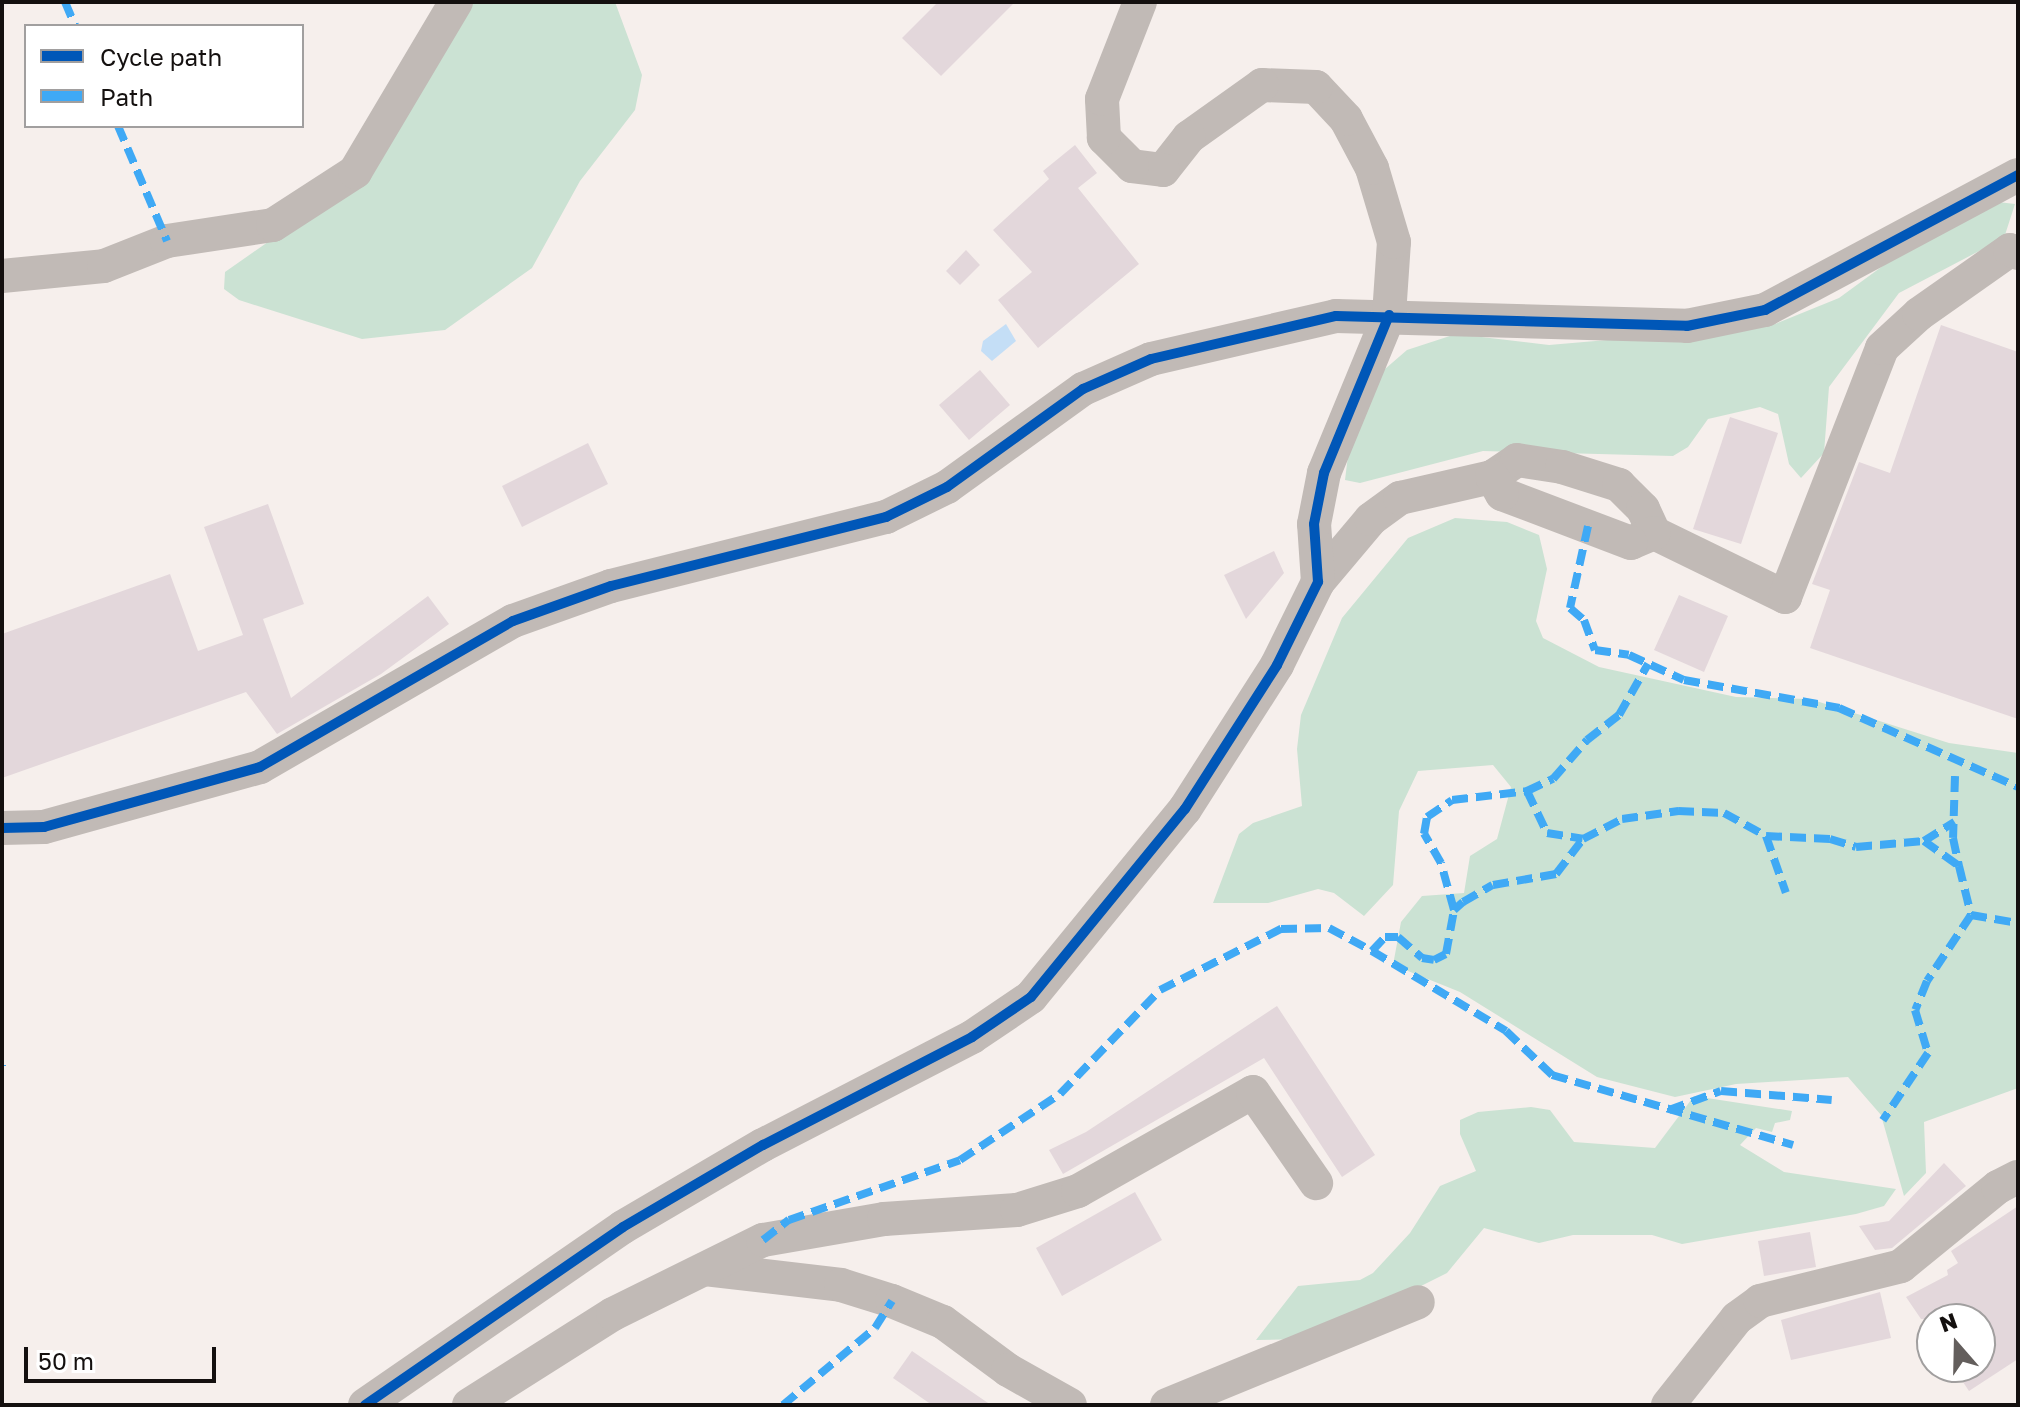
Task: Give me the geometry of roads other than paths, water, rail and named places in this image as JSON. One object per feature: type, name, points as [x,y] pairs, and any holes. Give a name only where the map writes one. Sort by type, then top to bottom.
[{"type":"street","points":[[2,276],[104,266],[167,241],[273,225],[355,172],[456,2]]},
{"type":"street","points":[[1140,2],[1102,99],[1104,138],[1132,166],[1163,170],[1189,137],[1262,85],[1316,87],[1346,119],[1372,168],[1394,242],[1389,315],[1324,473],[1314,524],[1318,582]]},
{"type":"street","points":[[2,828],[44,827],[260,767],[513,621],[611,586],[886,517],[947,487],[1083,389],[1151,359],[1295,323],[1389,315],[1570,326],[1687,326],[1765,310],[2018,175]]},
{"type":"street","points":[[365,1405],[623,1227],[763,1145],[972,1037],[1031,997],[1185,809],[1277,665],[1318,582],[1371,519],[1400,498],[1492,477],[1517,460],[1562,467],[1619,485],[1643,509],[1654,533],[1785,597],[1882,348],[1919,314],[2010,250],[2018,253]]},
{"type":"street","points":[[1492,477],[1502,494],[1631,543],[1654,533]]},
{"type":"street","points":[[469,1405],[613,1314],[763,1240],[884,1219],[1017,1210],[1078,1191],[1253,1092],[1316,1183]]},
{"type":"street","points":[[1668,1405],[1737,1318],[1760,1301],[1901,1266],[1998,1187],[2018,1177]]},
{"type":"street","points":[[705,1269],[841,1285],[892,1301],[943,1322],[1008,1370],[1070,1405]]},
{"type":"street","points":[[1167,1405],[1418,1302]]},
{"type":"water","points":[[1006,324],[1016,341],[992,361],[981,351],[983,341]]}]
